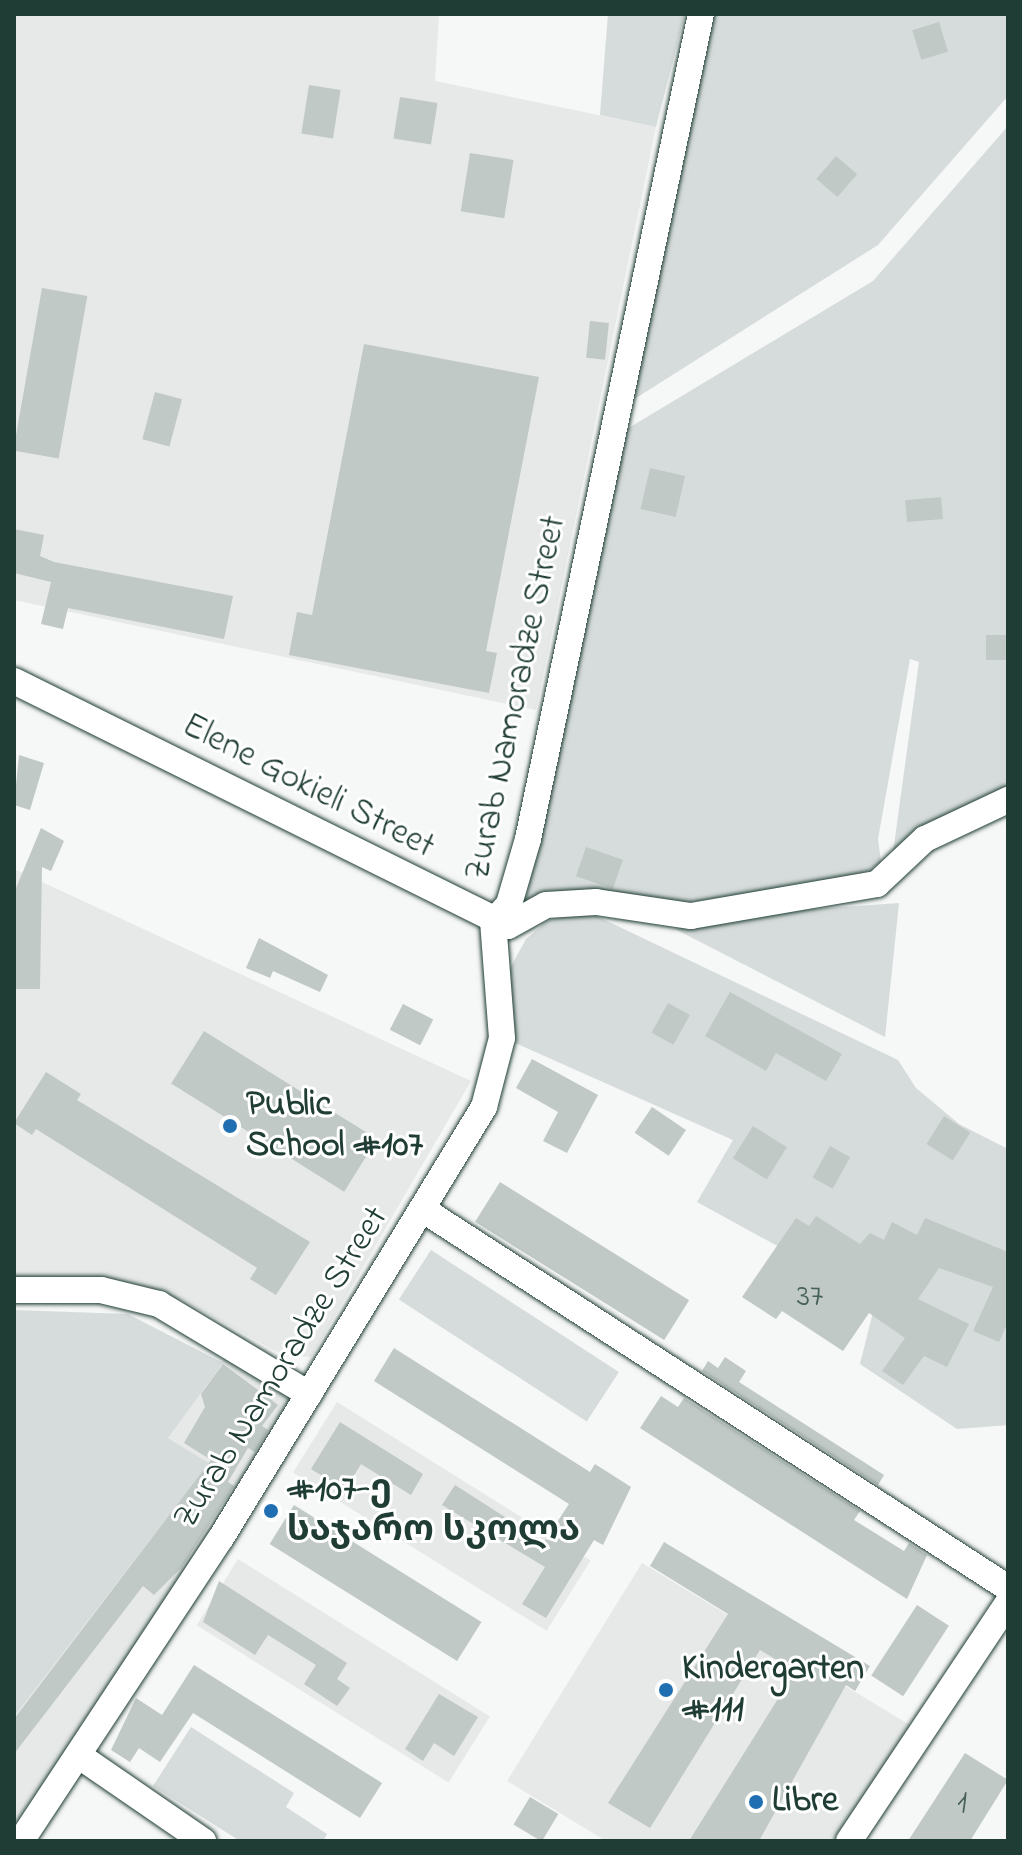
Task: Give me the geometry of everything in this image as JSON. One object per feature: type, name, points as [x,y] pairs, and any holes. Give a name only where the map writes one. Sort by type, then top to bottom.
[{"type":"street","name":"Zurab Namoradze Street","points":[[21,1841],[309,1394],[484,1107],[502,1038],[493,922],[509,904],[528,839],[701,14]]},
{"type":"street","name":"Elene Gokieli Street","points":[[14,681],[493,922]]},
{"type":"street","points":[[493,922],[508,926],[546,905],[596,902],[691,916],[877,884],[925,839],[1008,800]]},
{"type":"street","points":[[422,1209],[1008,1588]]},
{"type":"street","points":[[14,1290],[101,1290],[159,1304],[309,1394]]},
{"type":"street","points":[[849,1841],[1008,1603]]},
{"type":"street","points":[[78,1755],[203,1841]]},
{"type":"shaded area","points":[[14,14],[439,14],[435,81],[656,127],[536,710],[14,600]]},
{"type":"shaded area","points":[[608,14],[685,14],[656,127],[600,115]]},
{"type":"shaded area","points":[[712,14],[1008,14],[1008,96],[878,245],[625,405]]},
{"type":"shaded area","points":[[1008,126],[1008,792],[893,853],[919,662],[910,659],[878,839],[881,862],[862,875],[671,905],[587,889],[526,899],[622,432],[873,281]]},
{"type":"shaded area","name":"Public School #107","points":[[14,869],[471,1081],[311,1357],[285,1356],[182,1300],[109,1278],[14,1276]]},
{"type":"shaded area","points":[[899,903],[885,1037],[675,929],[745,914]]},
{"type":"shaded area","points":[[584,910],[898,1060],[916,1088],[959,1124],[1008,1149],[1008,1425],[957,1429],[860,1364],[876,1300],[697,1202],[733,1140],[513,1042],[508,972],[526,939],[547,921]]},
{"type":"shaded area","points":[[431,1250],[619,1372],[587,1421],[399,1299]]},
{"type":"shaded area","points":[[14,1310],[128,1314],[223,1363],[168,1438],[209,1463],[14,1717]]},
{"type":"shaded area","points":[[227,1355],[289,1394],[289,1418],[14,1826],[14,1717],[209,1463],[168,1438]]},
{"type":"shaded area","points":[[337,1402],[591,1560],[547,1631],[293,1472]]},
{"type":"shaded area","points":[[238,1559],[490,1716],[449,1783],[197,1625]]},
{"type":"shaded area","name":"Kindergarten #111","points":[[642,1563],[913,1727],[836,1841],[606,1841],[507,1781]]},
{"type":"shaded area","points":[[191,1727],[294,1793],[286,1807],[327,1834],[323,1841],[240,1841],[153,1786]]},
{"type":"building","points":[[939,22],[948,52],[921,60],[912,30]]},
{"type":"building","points":[[309,85],[341,90],[333,138],[301,133]]},
{"type":"building","points":[[400,97],[438,103],[431,144],[393,138]]},
{"type":"building","points":[[470,153],[513,160],[504,218],[461,211]]},
{"type":"building","points":[[836,156],[857,174],[837,197],[816,179]]},
{"type":"building","points":[[42,288],[87,296],[59,458],[14,451]]},
{"type":"building","points":[[590,321],[609,323],[605,360],[586,358]]},
{"type":"building","points":[[364,344],[539,377],[486,651],[497,653],[489,693],[289,655],[297,612],[312,615]]},
{"type":"building","points":[[155,392],[182,399],[169,447],[142,439]]},
{"type":"building","points":[[650,468],[685,476],[676,517],[641,509]]},
{"type":"building","points":[[941,497],[943,519],[907,522],[905,500]]},
{"type":"building","points":[[14,529],[44,535],[40,556],[54,562],[233,596],[224,639],[68,608],[63,629],[41,624],[51,582],[14,573]]},
{"type":"building","points":[[986,635],[1008,635],[1008,660],[986,660]]},
{"type":"building","points":[[19,755],[44,763],[30,810],[14,805]]},
{"type":"building","points":[[41,828],[64,841],[51,871],[42,867],[40,989],[14,989],[14,893]]},
{"type":"building","points":[[586,847],[623,860],[613,889],[576,876]]},
{"type":"building","points":[[259,938],[328,975],[320,992],[273,971],[270,978],[246,968]]},
{"type":"building","points":[[730,992],[842,1054],[826,1081],[776,1053],[766,1071],[705,1036]]},
{"type":"building","points":[[668,1003],[690,1015],[673,1045],[652,1033]]},
{"type":"building","points":[[403,1004],[433,1019],[420,1045],[390,1030]]},
{"type":"building","points":[[204,1031],[377,1139],[344,1192],[171,1084]]},
{"type":"building","points":[[532,1059],[598,1095],[567,1153],[543,1141],[558,1112],[516,1088]]},
{"type":"building","points":[[46,1072],[81,1094],[77,1100],[310,1242],[276,1295],[250,1279],[257,1268],[36,1129],[32,1135],[14,1123]]},
{"type":"building","points":[[652,1107],[686,1130],[669,1156],[635,1133]]},
{"type":"building","points":[[944,1116],[970,1132],[953,1160],[927,1144]]},
{"type":"building","points":[[753,1126],[787,1147],[767,1179],[733,1158]]},
{"type":"building","points":[[830,1146],[850,1157],[833,1189],[813,1177]]},
{"type":"building","points":[[500,1182],[689,1300],[664,1340],[475,1222]]},
{"type":"building","points":[[816,1216],[860,1244],[870,1233],[884,1240],[892,1222],[917,1235],[925,1218],[1008,1252],[1008,1322],[999,1342],[973,1331],[993,1287],[939,1268],[918,1299],[969,1324],[947,1367],[924,1356],[903,1385],[882,1371],[905,1338],[869,1313],[843,1351],[782,1311],[776,1319],[742,1297],[796,1218],[809,1226]]},
{"type":"building","points":[[394,1348],[590,1472],[595,1464],[631,1487],[603,1545],[594,1540],[546,1618],[522,1604],[545,1567],[442,1505],[455,1485],[544,1542],[569,1504],[374,1381]]},
{"type":"building","points":[[725,1357],[746,1371],[739,1382],[884,1475],[878,1485],[702,1371],[708,1361],[718,1368]]},
{"type":"building","points":[[223,1364],[278,1405],[262,1426],[268,1430],[255,1452],[248,1448],[228,1482],[234,1486],[182,1567],[154,1595],[143,1586],[14,1754],[14,1719],[211,1460],[184,1443],[205,1407],[201,1394]]},
{"type":"building","points":[[661,1396],[678,1407],[684,1398],[860,1511],[854,1520],[904,1551],[909,1543],[927,1555],[907,1599],[640,1428]]},
{"type":"building","points":[[340,1422],[423,1474],[411,1495],[361,1464],[345,1490],[311,1469]]},
{"type":"building","points":[[294,1505],[481,1622],[457,1661],[270,1544]]},
{"type":"building","points":[[664,1542],[870,1666],[855,1691],[846,1685],[759,1841],[689,1841],[794,1670],[760,1650],[650,1828],[608,1803],[728,1614],[650,1566]]},
{"type":"building","points":[[219,1581],[347,1663],[337,1679],[350,1688],[337,1706],[304,1684],[316,1665],[268,1635],[255,1655],[203,1622]]},
{"type":"building","points":[[917,1605],[949,1626],[903,1696],[871,1675]]},
{"type":"building","points":[[194,1665],[382,1783],[360,1818],[193,1713],[160,1762],[139,1748],[130,1762],[111,1750],[136,1698],[162,1715]]},
{"type":"building","points":[[439,1694],[478,1717],[454,1756],[434,1743],[423,1761],[405,1749]]},
{"type":"building","points":[[965,1753],[1008,1780],[970,1841],[908,1841]]},
{"type":"building","points":[[530,1797],[558,1814],[542,1841],[514,1824]]},
{"type":"place","name":"Public School #107","points":[[230,1126]]},
{"type":"place","name":"#107-ე საჯარო სკოლა","points":[[271,1511]]},
{"type":"place","name":"Kindergarten #111","points":[[666,1690]]},
{"type":"place","name":"Libre","points":[[756,1802]]}]
